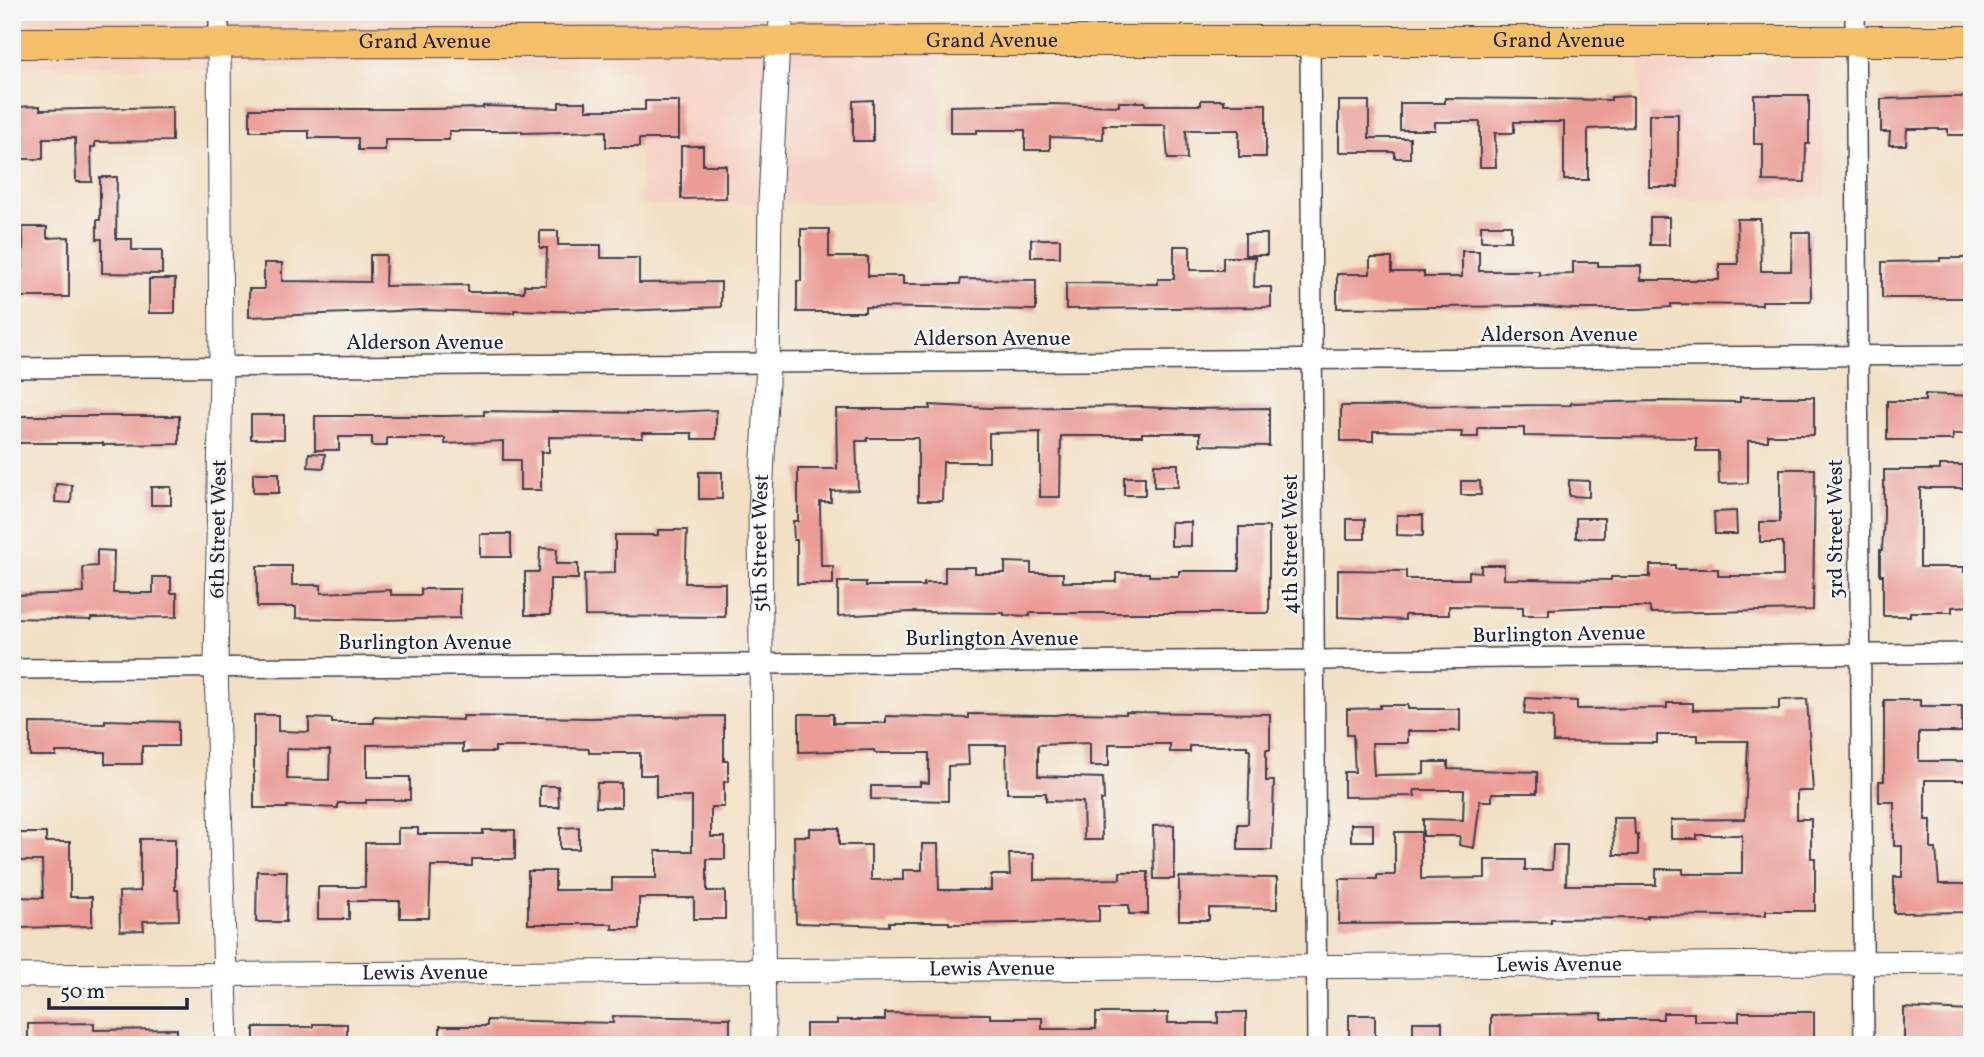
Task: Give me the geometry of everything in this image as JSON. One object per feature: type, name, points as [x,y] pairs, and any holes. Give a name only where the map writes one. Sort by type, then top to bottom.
[{"type":"main road","name":"Grand Avenue","points":[[12,43],[219,42],[780,26],[1310,42],[1855,27],[1972,41]]},
{"type":"street","name":"6th Street West","points":[[219,12],[221,367],[216,667],[226,1045]]},
{"type":"street","name":"5th Street West","points":[[764,1045],[760,514],[768,363],[770,202],[780,26]]},
{"type":"street","name":"3rd Street West","points":[[1855,27],[1864,1045]]},
{"type":"street","name":"4th Street West","points":[[1310,42],[1317,1045]]},
{"type":"street","name":"Alderson Avenue","points":[[12,368],[1972,355]]},
{"type":"street","name":"Burlington Avenue","points":[[12,669],[1972,653]]},
{"type":"street","name":"Lewis Avenue","points":[[12,975],[1972,962]]},
{"type":"shaded area","points":[[12,12],[940,12],[940,202],[640,205],[640,69],[12,66]]},
{"type":"shaded area","points":[[1639,60],[1821,62],[1826,199],[1640,200]]},
{"type":"building","points":[[1754,95],[1809,95],[1809,144],[1806,144],[1805,182],[1763,181],[1763,144],[1754,144]]},
{"type":"building","points":[[1633,96],[1633,127],[1588,129],[1588,180],[1564,180],[1564,122],[1514,122],[1514,133],[1495,133],[1496,167],[1480,167],[1480,122],[1435,122],[1435,130],[1400,130],[1400,103],[1445,103],[1445,98],[1611,100],[1611,97]]},
{"type":"building","points":[[1972,97],[1972,135],[1948,135],[1948,129],[1907,129],[1906,145],[1889,145],[1890,132],[1881,132],[1881,99]]},
{"type":"building","points":[[873,100],[873,141],[853,141],[853,101]]},
{"type":"building","points":[[1201,100],[1224,100],[1224,104],[1266,104],[1266,157],[1239,157],[1239,130],[1186,130],[1187,159],[1168,159],[1165,125],[1103,125],[1103,139],[1050,137],[1050,150],[1025,150],[1025,130],[950,133],[950,106],[1119,106],[1119,102],[1201,105]]},
{"type":"building","points":[[645,101],[679,101],[679,139],[639,139],[639,147],[606,147],[606,131],[449,131],[449,140],[385,140],[385,150],[358,150],[358,138],[309,138],[309,131],[250,131],[250,109],[434,109],[483,106],[559,108],[559,102],[586,102],[586,110],[645,110]]},
{"type":"building","points":[[1339,101],[1369,101],[1369,138],[1410,138],[1410,158],[1395,158],[1395,152],[1339,152]]},
{"type":"building","points":[[40,106],[40,110],[172,107],[172,141],[95,142],[95,147],[91,147],[92,182],[76,182],[75,138],[43,138],[43,159],[20,159],[19,135],[13,135],[12,107]]},
{"type":"building","points":[[1649,114],[1678,114],[1678,187],[1649,187]]},
{"type":"building","points":[[681,146],[703,146],[703,165],[726,165],[726,198],[681,199]]},
{"type":"building","points":[[100,177],[117,177],[116,239],[132,239],[132,250],[162,250],[162,274],[102,273],[102,239],[97,239]]},
{"type":"building","points":[[1650,217],[1669,217],[1669,245],[1650,245]]},
{"type":"building","points":[[1737,219],[1760,219],[1761,271],[1791,271],[1792,232],[1810,232],[1811,301],[1762,301],[1762,305],[1671,304],[1671,307],[1641,309],[1535,306],[1337,308],[1337,274],[1370,274],[1370,258],[1392,258],[1392,272],[1424,272],[1424,277],[1462,277],[1462,251],[1479,251],[1479,271],[1573,274],[1573,262],[1598,262],[1598,266],[1641,266],[1641,280],[1719,280],[1719,264],[1738,264]]},
{"type":"building","points":[[1481,225],[1511,225],[1511,241],[1481,241]]},
{"type":"building","points":[[23,227],[47,227],[47,238],[69,237],[69,297],[12,297],[12,268],[23,268]]},
{"type":"building","points":[[801,229],[829,229],[829,257],[868,257],[868,276],[903,276],[903,284],[960,284],[961,279],[1036,280],[1036,310],[865,307],[865,312],[797,312],[797,281],[801,281]]},
{"type":"building","points":[[540,231],[558,231],[558,245],[601,245],[601,258],[639,258],[639,283],[721,282],[721,307],[594,312],[514,310],[514,313],[422,310],[249,317],[249,289],[264,289],[264,263],[282,263],[282,281],[370,282],[370,255],[386,255],[385,286],[468,285],[468,292],[524,292],[524,285],[546,285],[547,248],[540,248]]},
{"type":"building","points":[[1245,234],[1267,234],[1267,255],[1245,255]]},
{"type":"building","points":[[1031,239],[1060,239],[1060,257],[1031,257]]},
{"type":"building","points":[[1174,246],[1190,246],[1190,270],[1223,270],[1223,257],[1255,257],[1254,287],[1271,287],[1271,307],[1066,309],[1066,283],[1158,284],[1158,279],[1174,279]]},
{"type":"building","points":[[1940,258],[1972,258],[1972,298],[1882,298],[1882,262],[1940,261]]},
{"type":"building","points":[[149,279],[175,279],[175,313],[149,313]]},
{"type":"building","points":[[1925,394],[1972,396],[1972,434],[1953,434],[1953,440],[1887,440],[1887,401],[1925,401]]},
{"type":"building","points":[[1740,397],[1814,397],[1814,435],[1768,435],[1768,441],[1748,441],[1748,483],[1719,484],[1718,451],[1696,451],[1696,438],[1524,436],[1524,428],[1478,428],[1478,437],[1461,437],[1462,432],[1373,431],[1373,441],[1341,441],[1341,406],[1740,402]]},
{"type":"building","points":[[930,405],[989,408],[1269,408],[1269,446],[1200,445],[1200,433],[1061,436],[1060,497],[1040,497],[1040,432],[989,433],[989,462],[943,462],[942,501],[918,501],[918,438],[867,438],[867,441],[856,441],[858,490],[831,491],[831,502],[820,502],[821,566],[833,566],[833,584],[797,584],[797,540],[794,540],[793,521],[798,521],[798,469],[837,469],[836,409],[930,409]]},
{"type":"building","points":[[716,410],[716,439],[692,439],[692,433],[642,433],[642,438],[549,437],[549,452],[541,452],[541,490],[520,490],[520,460],[503,460],[503,441],[445,444],[445,438],[387,438],[387,446],[372,446],[372,437],[339,437],[339,450],[315,450],[315,416],[484,415],[484,411],[649,413]]},
{"type":"building","points":[[251,415],[284,415],[284,439],[251,439]]},
{"type":"building","points":[[18,416],[179,416],[179,444],[18,443]]},
{"type":"building","points":[[309,453],[325,454],[324,468],[308,467]]},
{"type":"building","points":[[1154,464],[1178,464],[1178,487],[1154,487]]},
{"type":"building","points":[[1940,465],[1963,465],[1963,488],[1920,488],[1920,567],[1964,567],[1964,572],[1972,572],[1972,606],[1952,607],[1952,612],[1910,612],[1910,616],[1883,616],[1880,550],[1884,517],[1884,470],[1940,470]]},
{"type":"building","points":[[1780,469],[1815,469],[1813,610],[1650,613],[1650,607],[1596,607],[1549,609],[1549,615],[1523,615],[1523,607],[1449,606],[1449,615],[1405,615],[1405,620],[1338,617],[1338,570],[1406,571],[1406,579],[1469,579],[1469,571],[1481,572],[1481,565],[1504,565],[1504,579],[1611,580],[1611,577],[1650,577],[1650,565],[1675,565],[1675,569],[1718,569],[1718,576],[1783,576],[1783,542],[1760,542],[1760,522],[1780,522]]},
{"type":"building","points":[[699,472],[722,472],[722,499],[699,499]]},
{"type":"building","points":[[253,473],[279,473],[279,493],[253,493]]},
{"type":"building","points":[[1124,477],[1145,477],[1145,495],[1124,495]]},
{"type":"building","points":[[1569,480],[1589,481],[1589,497],[1569,496]]},
{"type":"building","points":[[1461,481],[1480,481],[1481,495],[1461,495]]},
{"type":"building","points":[[56,484],[72,485],[71,503],[55,502]]},
{"type":"building","points":[[151,487],[171,487],[171,505],[151,505]]},
{"type":"building","points":[[1736,511],[1737,534],[1715,534],[1714,512]]},
{"type":"building","points":[[1397,515],[1423,515],[1423,536],[1397,535]]},
{"type":"building","points":[[1576,518],[1604,518],[1604,538],[1576,538]]},
{"type":"building","points":[[1347,519],[1365,519],[1365,539],[1347,539]]},
{"type":"building","points":[[1171,522],[1191,522],[1191,546],[1171,546]]},
{"type":"building","points":[[1239,527],[1269,527],[1269,613],[1030,613],[1030,616],[1004,613],[910,612],[838,616],[838,582],[866,582],[866,586],[924,586],[924,583],[945,583],[945,567],[975,567],[975,573],[1005,573],[1005,562],[1031,563],[1031,573],[1063,573],[1063,582],[1116,582],[1116,573],[1179,576],[1179,571],[1239,571]]},
{"type":"building","points":[[658,530],[687,530],[685,583],[725,583],[725,617],[585,616],[584,574],[615,573],[615,535],[658,535]]},
{"type":"building","points":[[480,534],[511,534],[511,557],[480,557]]},
{"type":"building","points":[[540,548],[557,549],[556,564],[578,564],[578,579],[550,579],[550,615],[525,615],[525,572],[539,572]]},
{"type":"building","points":[[97,550],[114,551],[113,593],[153,593],[153,577],[171,577],[171,593],[177,593],[177,617],[91,620],[16,618],[16,595],[84,593],[83,567],[97,566]]},
{"type":"building","points":[[257,566],[292,566],[292,585],[321,585],[321,593],[391,590],[391,595],[421,595],[421,589],[460,589],[460,618],[296,618],[296,607],[257,607]]},
{"type":"building","points":[[1526,698],[1577,701],[1577,709],[1667,708],[1667,703],[1693,703],[1693,710],[1779,709],[1779,700],[1807,699],[1813,791],[1797,791],[1797,819],[1811,819],[1811,858],[1815,858],[1815,911],[1766,911],[1766,915],[1647,915],[1647,918],[1551,919],[1551,922],[1339,924],[1340,879],[1377,879],[1377,875],[1395,875],[1395,832],[1421,832],[1421,879],[1485,878],[1485,860],[1525,860],[1525,870],[1552,870],[1553,845],[1567,845],[1566,885],[1656,885],[1656,869],[1683,869],[1683,874],[1742,874],[1742,835],[1697,835],[1697,839],[1671,839],[1671,820],[1745,819],[1748,741],[1698,741],[1698,735],[1657,735],[1657,743],[1553,742],[1553,717],[1524,714]]},
{"type":"building","points":[[1884,700],[1920,700],[1920,706],[1962,706],[1962,732],[1919,732],[1919,761],[1972,761],[1972,780],[1925,780],[1925,820],[1931,820],[1931,849],[1936,849],[1939,884],[1972,884],[1972,912],[1894,913],[1894,877],[1902,877],[1902,846],[1894,846],[1894,802],[1879,802],[1879,781],[1884,781]]},
{"type":"building","points":[[1380,705],[1408,705],[1408,709],[1460,709],[1460,731],[1408,731],[1408,743],[1372,743],[1374,775],[1424,774],[1424,762],[1448,762],[1448,769],[1537,772],[1537,793],[1492,793],[1492,801],[1480,801],[1474,848],[1459,845],[1460,836],[1423,836],[1423,819],[1463,820],[1464,790],[1414,790],[1415,796],[1344,797],[1344,772],[1355,772],[1353,735],[1347,735],[1347,709],[1380,708]]},
{"type":"building","points":[[799,714],[833,714],[833,723],[886,723],[886,716],[969,718],[969,714],[1270,714],[1270,750],[1266,750],[1266,781],[1274,781],[1272,850],[1238,850],[1238,824],[1248,824],[1250,750],[1247,750],[1247,746],[1190,746],[1190,752],[1170,752],[1170,744],[1109,744],[1109,766],[1090,766],[1090,743],[1038,745],[1038,776],[1103,778],[1102,840],[1084,840],[1083,802],[1046,801],[1046,793],[1007,793],[1006,745],[968,745],[969,765],[948,766],[948,801],[871,799],[871,786],[920,786],[920,782],[929,783],[929,753],[875,753],[874,750],[799,752]]},
{"type":"building","points":[[254,715],[278,715],[278,731],[309,732],[309,718],[332,719],[332,723],[374,723],[374,717],[463,720],[463,716],[724,716],[724,761],[728,761],[728,782],[724,782],[724,807],[711,807],[711,837],[725,837],[725,859],[707,859],[707,891],[725,891],[725,919],[694,919],[694,898],[639,898],[639,929],[612,929],[612,924],[528,924],[528,871],[555,871],[555,890],[612,890],[612,878],[656,878],[656,851],[692,851],[692,797],[656,797],[656,775],[640,775],[640,753],[589,753],[589,749],[542,747],[495,747],[495,752],[463,752],[463,744],[367,745],[367,777],[410,777],[410,800],[338,803],[338,808],[254,808]],"holes":[[[287,749],[330,750],[329,780],[287,779]]]},
{"type":"building","points":[[105,720],[178,722],[178,746],[142,746],[142,764],[105,764],[105,752],[56,752],[56,756],[30,756],[30,723],[105,724]]},
{"type":"building","points":[[597,783],[621,783],[621,807],[596,807]]},
{"type":"building","points":[[540,786],[558,786],[559,807],[540,807]]},
{"type":"building","points":[[1613,818],[1634,818],[1635,835],[1638,835],[1638,855],[1614,855]]},
{"type":"building","points":[[1351,824],[1373,824],[1373,841],[1351,841]]},
{"type":"building","points":[[1174,825],[1174,879],[1154,879],[1153,826]]},
{"type":"building","points":[[579,827],[579,849],[560,849],[560,828]]},
{"type":"building","points":[[398,828],[418,828],[418,834],[483,834],[483,830],[515,830],[515,859],[472,859],[472,866],[431,866],[429,918],[400,918],[400,901],[349,901],[349,919],[318,919],[318,887],[365,887],[365,843],[398,843]]},
{"type":"building","points":[[809,828],[839,828],[839,845],[871,845],[871,880],[903,880],[903,870],[922,870],[922,844],[938,844],[939,890],[991,890],[991,875],[1010,875],[1009,854],[1034,854],[1034,880],[1120,879],[1120,872],[1148,872],[1148,914],[1129,914],[1129,905],[1099,905],[1099,921],[971,924],[889,922],[889,926],[796,923],[794,836],[809,836]]},
{"type":"building","points":[[20,833],[46,833],[46,842],[70,842],[70,897],[92,897],[92,926],[21,928],[21,897],[43,898],[42,861],[20,861]]},
{"type":"building","points":[[140,839],[175,839],[175,890],[178,890],[179,920],[143,921],[144,930],[120,931],[119,892],[140,891]]},
{"type":"building","points":[[257,871],[287,871],[286,922],[256,922]]},
{"type":"building","points":[[1179,877],[1277,878],[1277,909],[1209,908],[1209,920],[1179,920]]},
{"type":"building","points":[[1904,1008],[1972,1011],[1972,1045],[1904,1045]]},
{"type":"building","points":[[1218,1012],[1246,1012],[1246,1045],[806,1045],[806,1024],[837,1024],[837,1020],[885,1020],[885,1013],[990,1014],[990,1018],[1042,1018],[1042,1029],[1096,1029],[1096,1013],[1168,1013],[1168,1023],[1218,1023]]},
{"type":"building","points":[[1739,1012],[1814,1012],[1814,1045],[1491,1045],[1491,1015],[1602,1013],[1602,1019],[1663,1019],[1663,1013],[1694,1013],[1694,1021],[1739,1021]]},
{"type":"building","points":[[1349,1015],[1375,1015],[1375,1045],[1349,1045]]},
{"type":"building","points":[[613,1016],[730,1018],[730,1045],[440,1045],[440,1026],[487,1026],[487,1020],[613,1023]]},
{"type":"building","points":[[1413,1022],[1442,1022],[1442,1045],[1413,1045]]},
{"type":"building","points":[[94,1023],[94,1030],[177,1029],[177,1045],[28,1045],[28,1024]]},
{"type":"building","points":[[313,1024],[347,1024],[347,1045],[254,1045],[254,1027],[313,1027]]}]
